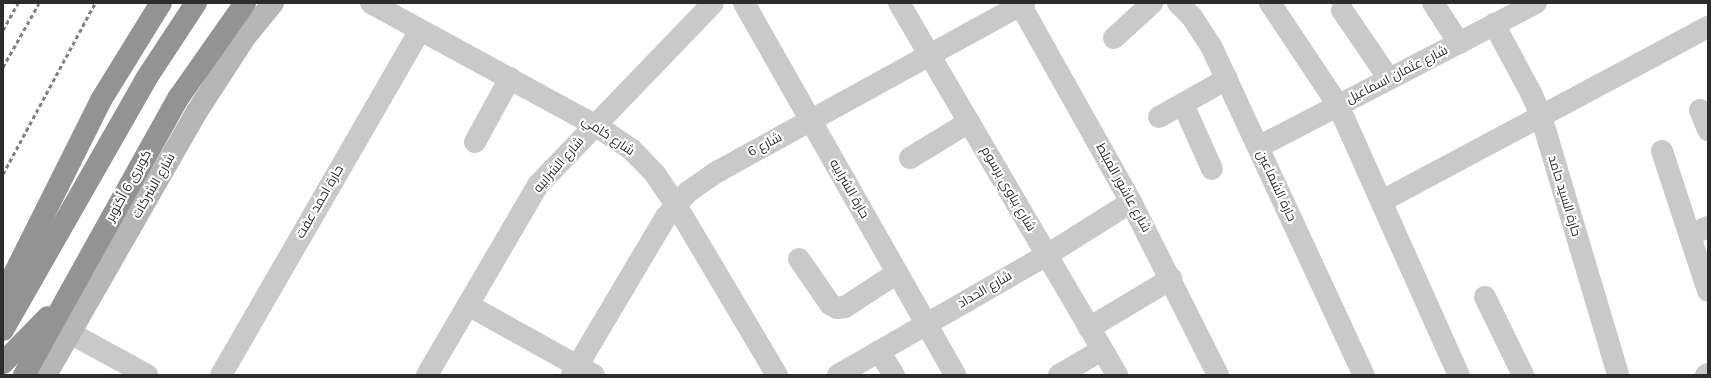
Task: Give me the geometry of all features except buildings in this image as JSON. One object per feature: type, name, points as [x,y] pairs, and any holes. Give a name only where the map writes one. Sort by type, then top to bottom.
[{"type":"highway","points":[[3,296],[101,100],[161,3]]},
{"type":"highway","points":[[3,330],[146,79],[196,3]]},
{"type":"highway","name":"كوبرى 6 أكتوبر","points":[[24,375],[179,97],[245,3]]},
{"type":"highway","points":[[3,363],[69,295]]},
{"type":"main road","name":"شارع الشركات","points":[[36,375],[222,54],[258,3]]},
{"type":"main road","name":"شارع الشركات","points":[[46,375],[196,112],[246,36],[273,3]]},
{"type":"street","name":"شارع كامي","points":[[371,3],[595,124],[631,149],[655,174],[676,205],[776,375]]},
{"type":"street","name":"شارع الشرابيه","points":[[427,375],[538,185],[713,3]]},
{"type":"street","name":"حارة الشرابيه","points":[[744,3],[955,375]]},
{"type":"street","name":"شارع بباوي برسوم","points":[[899,3],[1117,375]]},
{"type":"street","points":[[1114,38],[1152,3]]},
{"type":"street","name":"حارة الشماعين","points":[[1178,3],[1192,17],[1212,46],[1364,375]]},
{"type":"street","points":[[1270,3],[1338,105],[1459,375]]},
{"type":"street","points":[[1433,3],[1459,43]]},
{"type":"street","name":"شارع عثمان اسماعيل","points":[[1258,147],[1536,3]]},
{"type":"street","name":"شارع 6","points":[[581,372],[666,217],[688,192],[715,172],[1023,4]]},
{"type":"street","name":"شارع عاشور المبلط","points":[[1023,4],[1131,202],[1218,375]]},
{"type":"street","points":[[1342,10],[1389,79]]},
{"type":"street","name":"حارة السيد حامد","points":[[1494,24],[1532,95],[1540,116],[1618,375]]},
{"type":"street","points":[[1382,201],[1708,27]]},
{"type":"street","name":"حارة احمد عفت","points":[[221,375],[420,30]]},
{"type":"street","points":[[475,142],[510,78]]},
{"type":"street","points":[[1160,117],[1227,80]]},
{"type":"street","points":[[1183,104],[1212,169]]},
{"type":"street","points":[[1700,110],[1708,130]]},
{"type":"street","points":[[910,158],[969,122]]},
{"type":"street","points":[[1662,151],[1699,231],[1708,291]]},
{"type":"street","name":"شارع الحداد","points":[[838,375],[1047,255],[1131,202]]},
{"type":"street","points":[[799,259],[830,304],[837,308],[845,307],[897,273]]},
{"type":"street","points":[[1089,328],[1171,279]]},
{"type":"street","points":[[1485,297],[1523,375]]},
{"type":"street","points":[[468,305],[581,372]]},
{"type":"street","points":[[70,333],[147,375]]},
{"type":"street","points":[[1059,375],[1102,350]]},
{"type":"street","points":[[879,351],[894,375]]},
{"type":"railway","points":[[3,30],[18,3]]},
{"type":"railway","points":[[3,67],[39,3]]},
{"type":"railway","points":[[3,174],[95,3]]}]
